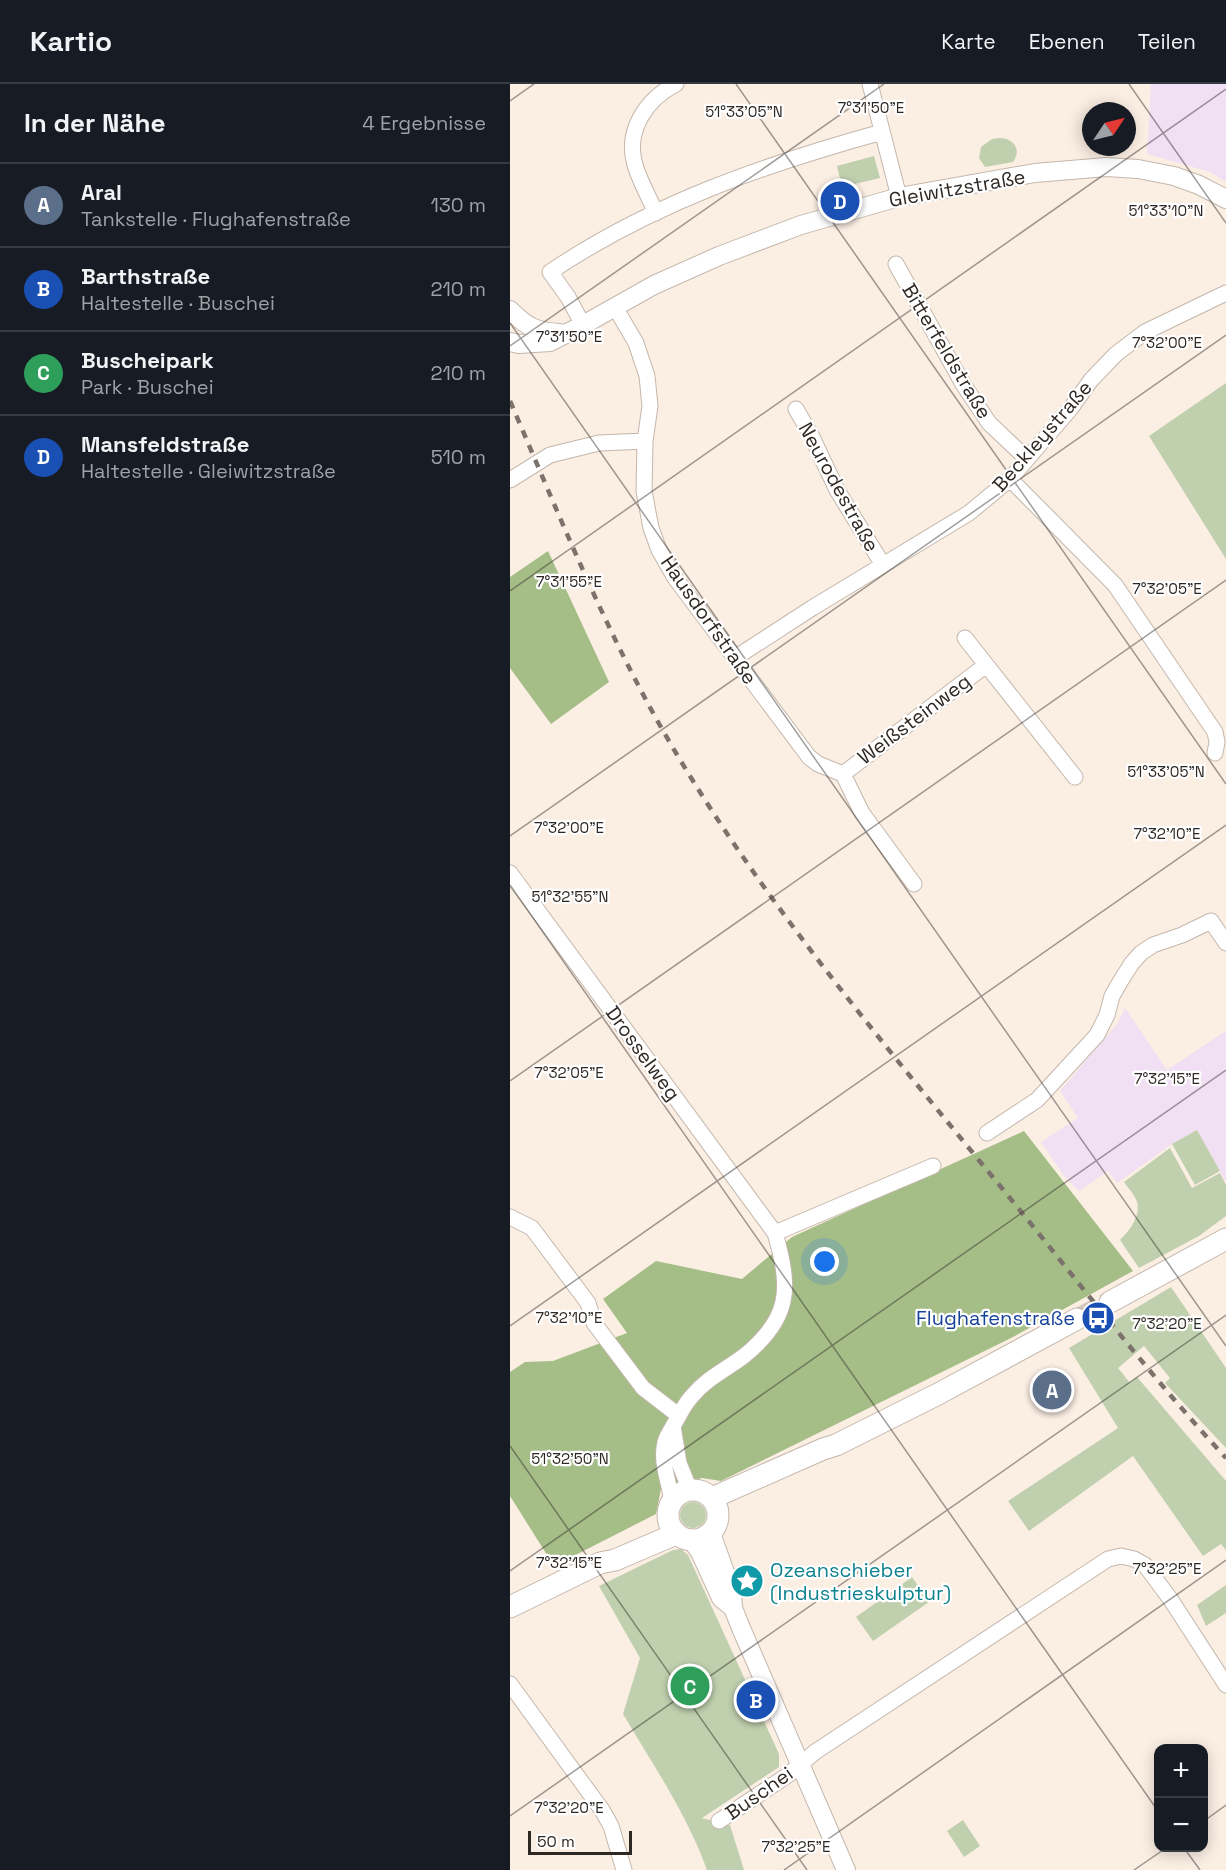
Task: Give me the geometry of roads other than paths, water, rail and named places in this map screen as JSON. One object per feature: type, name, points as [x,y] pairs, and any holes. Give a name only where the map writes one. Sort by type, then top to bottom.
[{"type":"main road","points":[[1110,1302],[1226,1239]]},
{"type":"main road","points":[[510,1607],[600,1563],[615,1560],[692,1516],[823,1449],[836,1445],[938,1394],[1077,1319]]},
{"type":"street","points":[[656,213],[637,170],[632,144],[643,112],[659,94],[676,84]]},
{"type":"street","points":[[870,84],[898,196]]},
{"type":"street","points":[[583,325],[568,297],[550,272],[606,236],[695,193],[771,164],[882,132]]},
{"type":"street","name":"Gleiwitzstraße","points":[[510,342],[519,344],[550,342],[686,270],[755,241],[898,196],[1035,173],[1106,167],[1138,169],[1174,176],[1199,185],[1226,199]]},
{"type":"street","name":"Bitterfeldstraße","points":[[896,264],[963,384],[989,423],[1027,459]]},
{"type":"street","name":"Beckleystraße","points":[[735,658],[969,513],[1010,479],[1071,408],[1091,380],[1116,354],[1145,332],[1226,293]]},
{"type":"street","name":"Hausdorfstraße","points":[[615,307],[636,343],[647,376],[650,406],[645,441],[644,491],[651,528],[659,550],[675,578],[808,757],[818,764],[843,774]]},
{"type":"street","points":[[510,310],[529,327],[541,331],[565,333]]},
{"type":"street","name":"Neurodestraße","points":[[796,409],[837,490],[883,565]]},
{"type":"street","points":[[510,480],[550,455],[599,443],[645,441]]},
{"type":"street","points":[[1010,479],[1115,585],[1215,732],[1217,742],[1215,753]]},
{"type":"street","name":"Weißsteinweg","points":[[965,638],[1075,777]]},
{"type":"street","name":"Weißsteinweg","points":[[843,774],[986,665]]},
{"type":"street","points":[[843,774],[862,813],[914,884]]},
{"type":"street","name":"Drosselweg","points":[[510,873],[775,1233],[785,1270],[785,1296],[777,1320],[766,1335],[743,1356],[712,1377],[692,1395],[676,1420]]},
{"type":"street","points":[[987,1132],[1037,1100],[1097,1035],[1107,1016],[1112,996],[1132,963],[1141,953],[1153,945],[1182,935],[1211,921],[1226,943]]},
{"type":"street","points":[[775,1233],[933,1166]]},
{"type":"street","points":[[510,1217],[532,1228],[588,1303],[594,1323],[643,1388],[676,1420],[679,1463],[692,1516]]},
{"type":"street","name":"Buschei","points":[[692,1516],[700,1552],[721,1598],[733,1608],[846,1870]]},
{"type":"street","points":[[800,1765],[815,1752],[1062,1587],[1096,1565],[1114,1557],[1134,1559],[1146,1565],[1226,1685]]},
{"type":"street","points":[[510,1684],[602,1810],[611,1826],[624,1870]]},
{"type":"street","name":"Buschei","points":[[719,1821],[800,1765]]},
{"type":"tunnel","points":[[1077,1319],[1110,1302]]},
{"type":"railway","points":[[510,401],[582,567],[640,689],[698,789],[736,846],[817,959],[860,1013],[1136,1354],[1226,1458]]},
{"type":"place","name":"Mansfeldstraße","points":[[840,201]]},
{"type":"place","name":"Flughafenstraße","points":[[1098,1318]]},
{"type":"place","name":"Aral","points":[[1052,1390]]},
{"type":"place","name":"Ozeanschieber (Industrieskulptur)","points":[[747,1581]]},
{"type":"place","name":"Buscheipark","points":[[690,1686]]},
{"type":"place","name":"Barthstraße","points":[[756,1700]]}]
